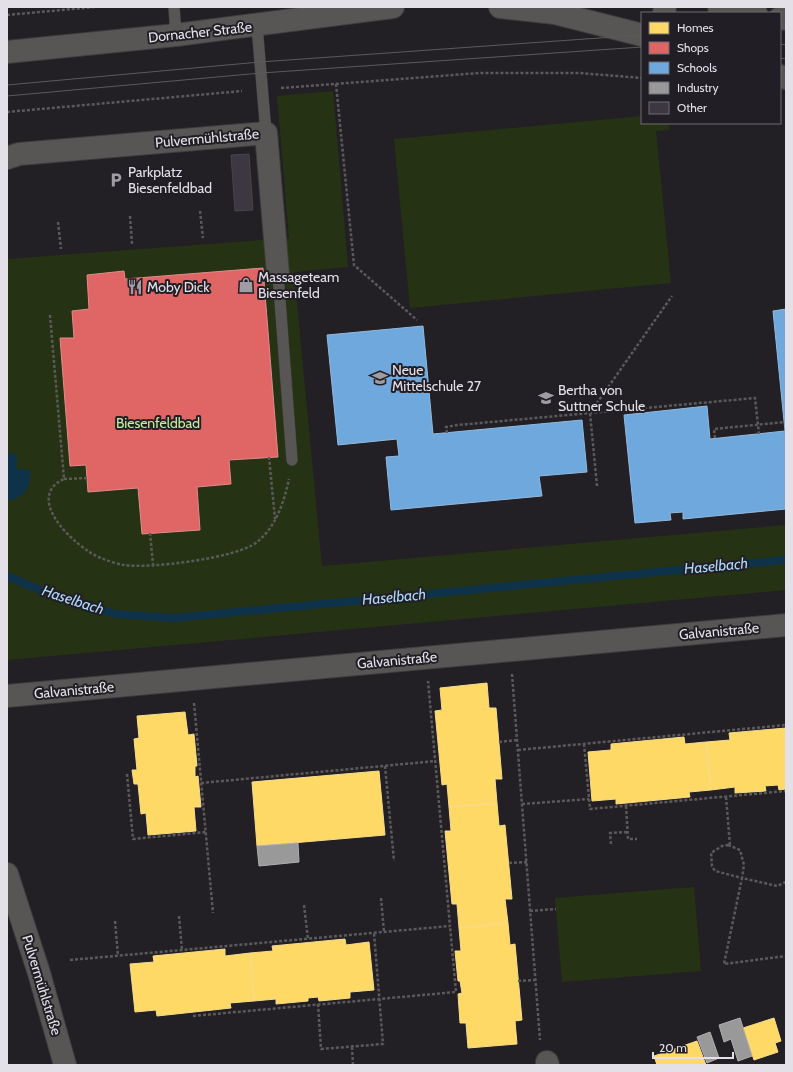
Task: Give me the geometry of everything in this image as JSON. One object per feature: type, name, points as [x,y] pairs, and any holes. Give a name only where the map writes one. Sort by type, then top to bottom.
[{"type":"street","name":"Dornacher Straße","points":[[7,52],[257,26],[322,11],[393,7]]},
{"type":"street","points":[[500,7],[555,13],[641,34]]},
{"type":"street","points":[[719,7],[750,12]]},
{"type":"street","name":"Pulvermühlstraße","points":[[7,158],[25,154],[266,133],[278,274]]},
{"type":"street","name":"Galvanistraße","points":[[7,696],[786,625]]},
{"type":"street","name":"Pulvermühlstraße","points":[[7,874],[12,897],[39,973],[65,1065]]},
{"type":"lane","points":[[174,7],[176,35]]},
{"type":"lane","points":[[257,26],[266,133]]},
{"type":"lane","points":[[278,274],[292,460]]},
{"type":"path","points":[[7,15],[95,7]]},
{"type":"path","points":[[7,112],[480,73],[571,73],[641,78]]},
{"type":"path","points":[[336,84],[354,265],[417,320]]},
{"type":"path","points":[[200,211],[203,238]]},
{"type":"path","points":[[130,216],[132,244]]},
{"type":"path","points":[[58,222],[61,249]]},
{"type":"path","points":[[598,486],[590,414],[672,296]]},
{"type":"path","points":[[50,315],[64,479]]},
{"type":"path","points":[[447,432],[446,427],[458,425],[755,398],[759,434]]},
{"type":"path","points":[[716,438],[714,429],[784,422]]},
{"type":"path","points":[[269,457],[275,520]]},
{"type":"path","points":[[86,478],[64,479],[56,483],[53,487],[48,501],[51,511],[60,526],[78,544],[100,558],[124,565],[153,564],[213,557],[238,552],[256,544],[268,532],[275,520],[286,489],[292,460]]},
{"type":"path","points":[[150,533],[153,564]]},
{"type":"path","points":[[512,671],[541,1045],[548,1063]]},
{"type":"path","points":[[193,1016],[456,992],[428,679]]},
{"type":"path","points":[[194,700],[213,913]]},
{"type":"path","points":[[518,750],[786,725]]},
{"type":"path","points":[[499,742],[517,740]]},
{"type":"path","points":[[584,744],[590,809],[786,791]]},
{"type":"path","points":[[201,783],[436,761]]},
{"type":"path","points":[[385,766],[394,861]]},
{"type":"path","points":[[127,774],[133,839],[206,832]]},
{"type":"path","points":[[726,797],[730,845]]},
{"type":"path","points":[[522,804],[590,800]]},
{"type":"path","points":[[626,806],[628,839],[637,838]]},
{"type":"path","points":[[611,844],[610,833],[627,832]]},
{"type":"path","points":[[786,882],[777,886],[742,878],[716,871],[712,866],[711,853],[722,846],[730,845],[740,850],[744,865],[742,878],[724,964],[786,956]]},
{"type":"path","points":[[509,863],[527,862]]},
{"type":"path","points":[[381,898],[384,932]]},
{"type":"path","points":[[304,905],[308,939]]},
{"type":"path","points":[[530,911],[556,909]]},
{"type":"path","points":[[179,916],[182,950]]},
{"type":"path","points":[[115,922],[118,956]]},
{"type":"path","points":[[70,960],[450,926]]},
{"type":"path","points":[[318,1004],[321,1049],[383,1044],[374,933]]},
{"type":"path","points":[[518,981],[536,980]]},
{"type":"path","points":[[352,1047],[354,1065]]},
{"type":"green space","name":"Biesenfeldbad","points":[[333,91],[348,267],[294,272],[322,566],[786,525],[786,590],[7,660],[7,259],[289,238],[277,96]]},
{"type":"green space","points":[[641,116],[641,124],[669,124],[669,130],[656,131],[671,283],[410,308],[394,139]]},
{"type":"green space","points":[[694,887],[701,971],[562,982],[555,898]]},
{"type":"water","points":[[7,453],[17,455],[17,469],[30,470],[30,476],[26,491],[13,500],[7,501]]},
{"type":"building: Homes","points":[[487,683],[489,708],[496,708],[502,779],[495,779],[497,803],[449,807],[447,784],[442,785],[435,711],[442,710],[440,688]]},
{"type":"building: Homes","points":[[185,712],[188,735],[194,734],[197,766],[195,766],[195,777],[198,776],[201,807],[194,807],[196,831],[148,835],[146,813],[141,814],[138,784],[134,784],[132,770],[137,770],[134,739],[139,738],[137,716]]},
{"type":"building: Homes","points":[[786,728],[786,789],[779,790],[778,785],[765,786],[766,791],[735,793],[735,787],[711,790],[706,742],[730,740],[729,733]]},
{"type":"building: Homes","points":[[684,737],[685,744],[706,742],[711,790],[689,792],[690,797],[616,804],[616,799],[592,801],[588,752],[611,750],[611,744]]},
{"type":"building: Homes","points":[[379,771],[385,835],[257,846],[252,782]]},
{"type":"building: Homes","points":[[497,803],[499,826],[505,825],[512,899],[505,899],[508,923],[459,928],[457,904],[452,904],[445,831],[451,831],[449,807]]},
{"type":"building: Homes","points":[[508,923],[510,945],[515,944],[522,1020],[515,1021],[517,1044],[468,1048],[466,1023],[460,1023],[458,994],[462,993],[460,981],[458,981],[455,951],[461,951],[459,928]]},
{"type":"building: Homes","points":[[345,939],[346,945],[369,942],[374,990],[350,992],[350,998],[319,1001],[318,997],[308,998],[308,1001],[276,1004],[276,999],[254,1001],[250,953],[273,951],[272,946]]},
{"type":"building: Homes","points":[[225,949],[225,956],[250,953],[254,1001],[230,1003],[231,1008],[157,1016],[156,1010],[135,1012],[130,964],[154,962],[153,956]]},
{"type":"building: Homes","points":[[774,1018],[781,1041],[775,1043],[778,1052],[754,1060],[743,1028]]},
{"type":"building: Homes","points":[[697,1041],[706,1065],[657,1065],[654,1056]]},
{"type":"building: Shops","points":[[263,268],[278,457],[229,460],[231,484],[197,487],[200,530],[142,534],[138,488],[88,492],[86,465],[70,466],[60,338],[74,338],[72,311],[89,309],[87,275],[124,271],[125,279]]},
{"type":"building: Schools","name":"Bertha von Suttner Schule","points":[[786,309],[786,509],[683,519],[683,512],[670,513],[671,520],[635,523],[624,415],[707,406],[710,439],[785,431],[773,311]]},
{"type":"building: Schools","name":"Neue Mittelschule 27","points":[[423,326],[433,434],[582,420],[587,472],[539,476],[542,496],[391,510],[386,457],[399,456],[397,439],[338,445],[327,335]]},
{"type":"building: Industry","points":[[298,843],[299,862],[259,866],[257,846]]},
{"type":"building: Industry","points":[[740,1018],[752,1056],[738,1061],[731,1039],[724,1042],[719,1025]]},
{"type":"building: Industry","points":[[710,1032],[719,1058],[707,1063],[697,1037]]},
{"type":"building: Other","points":[[249,154],[253,210],[235,211],[231,155]]},
{"type":"waterway","name":"Haselbach","points":[[7,576],[59,598],[116,614],[174,618],[786,560]]},
{"type":"tram line","points":[[7,85],[260,62],[641,35]]},
{"type":"tram line","points":[[781,44],[786,45]]},
{"type":"tram line","points":[[7,96],[261,73],[641,47]]},
{"type":"tram line","points":[[781,58],[786,59]]},
{"type":"place","name":"Parkplatz Biesenfeldbad","points":[[116,180]]},
{"type":"place","name":"Massageteam Biesenfeld","points":[[246,285]]},
{"type":"place","name":"Moby Dick","points":[[135,287]]},
{"type":"place","name":"Neue Mittelschule 27","points":[[380,378]]},
{"type":"place","name":"Bertha von Suttner Schule","points":[[546,398]]}]
